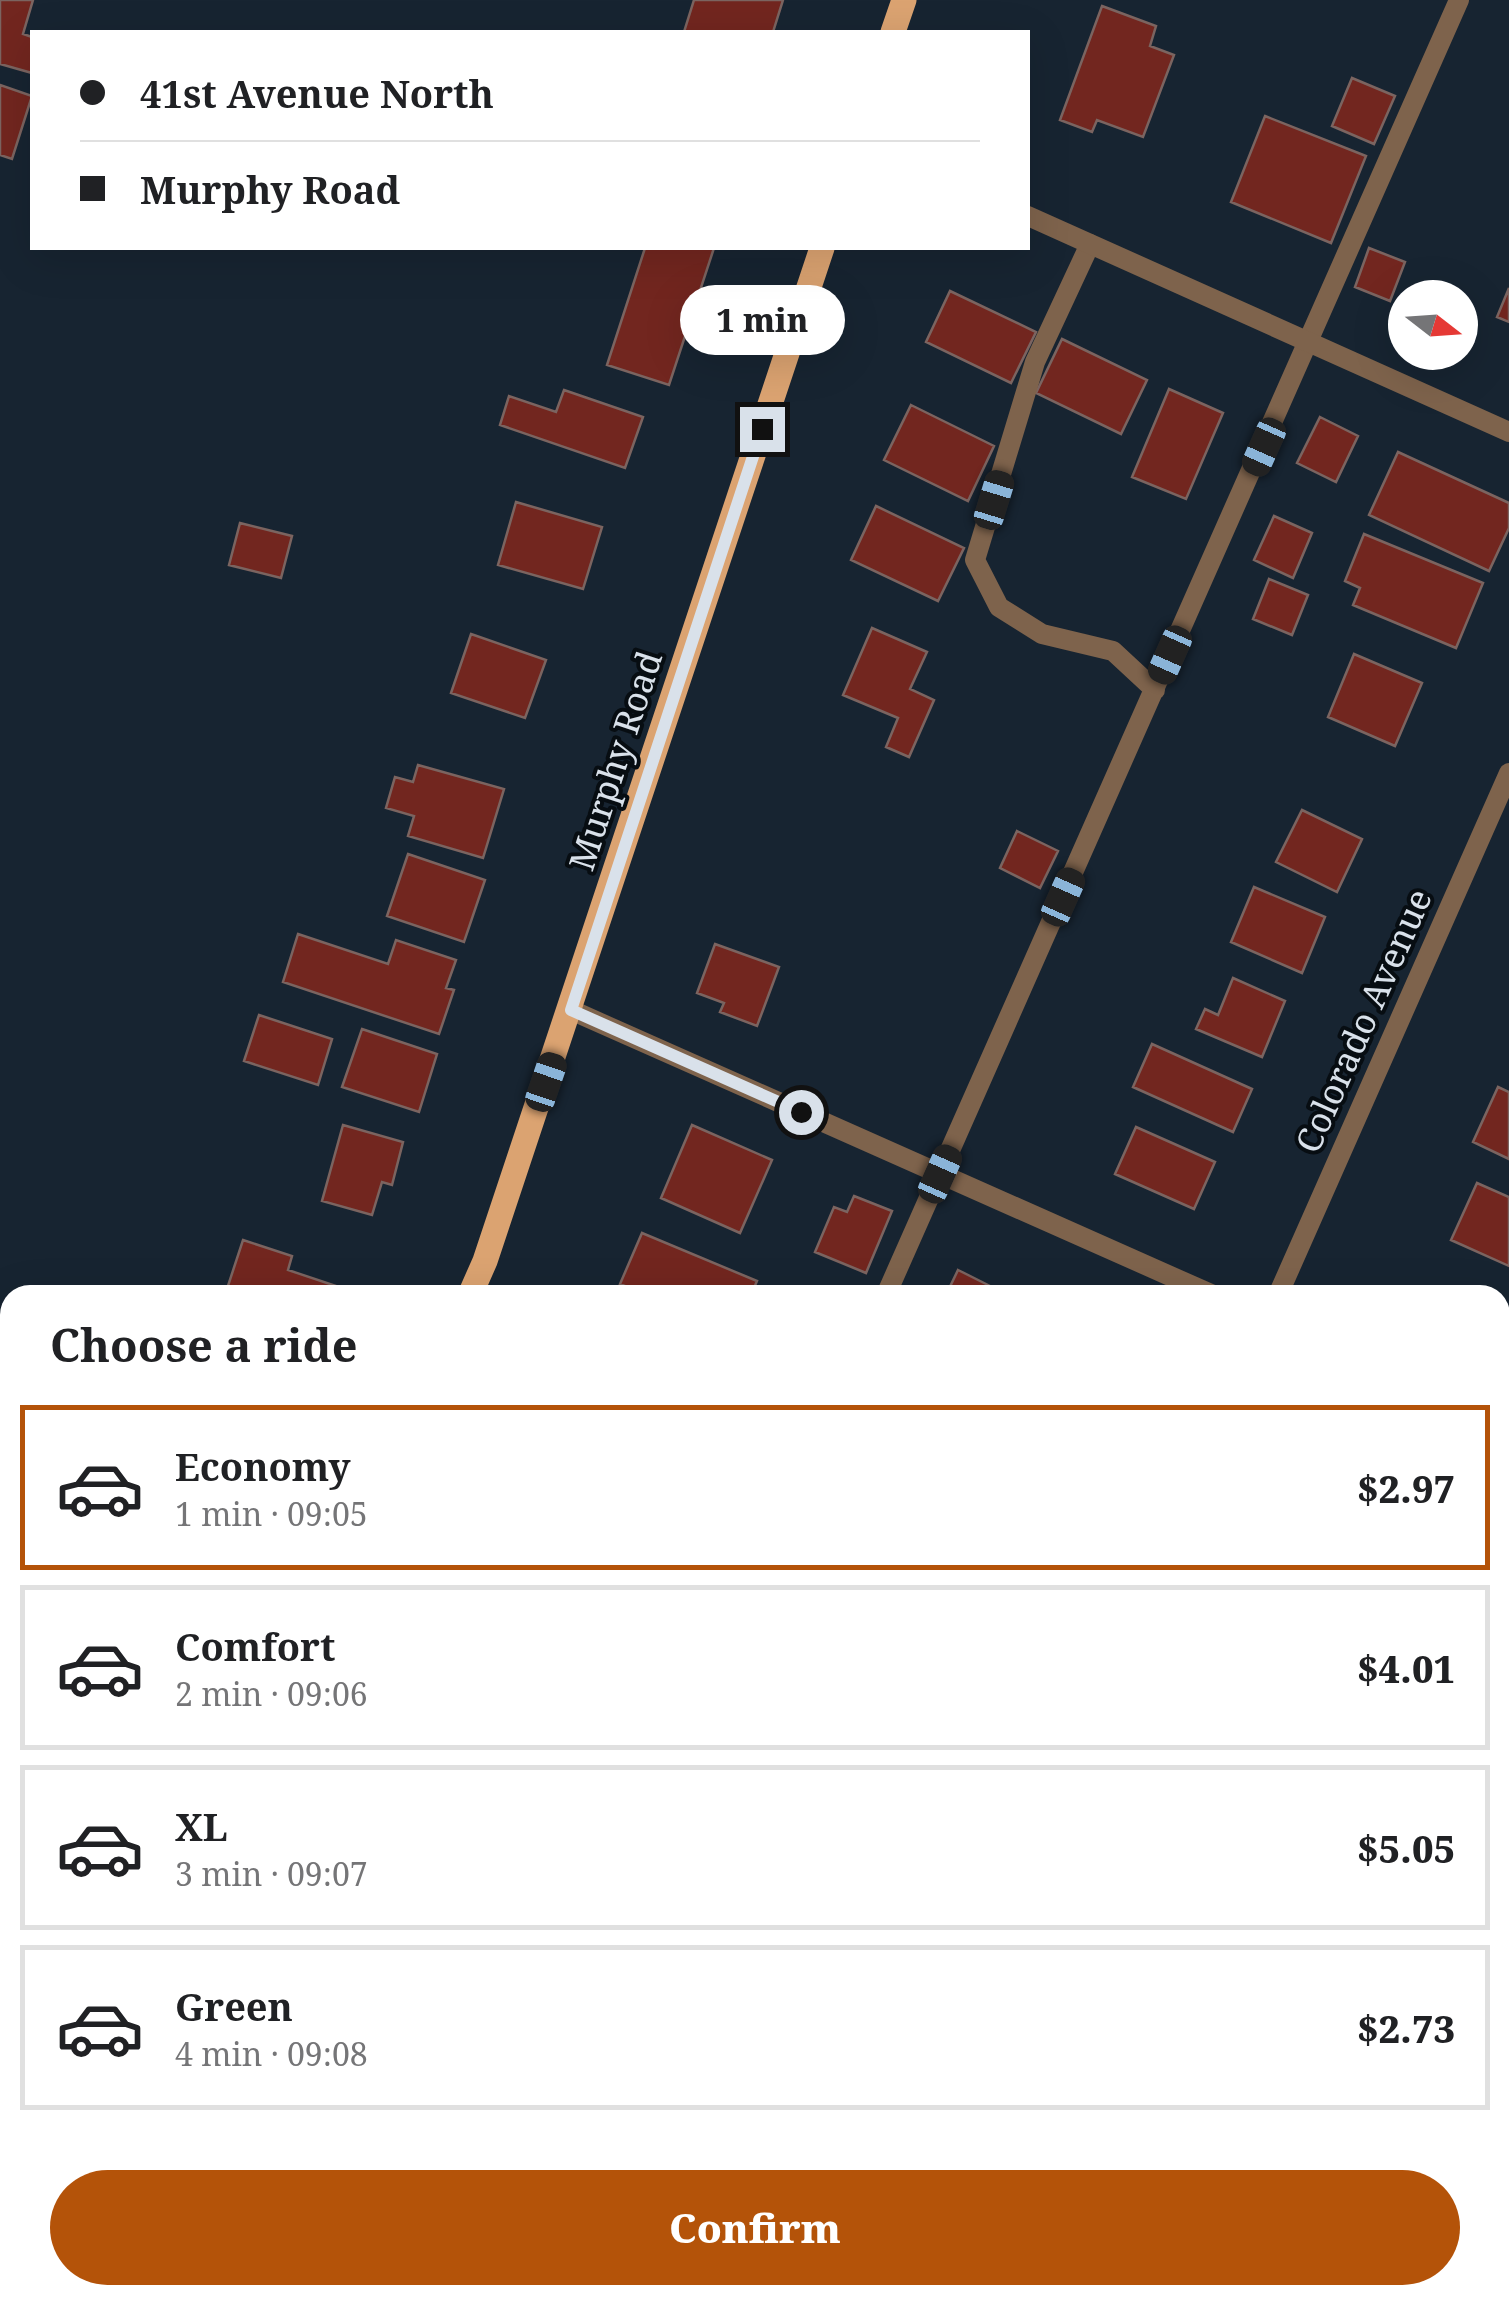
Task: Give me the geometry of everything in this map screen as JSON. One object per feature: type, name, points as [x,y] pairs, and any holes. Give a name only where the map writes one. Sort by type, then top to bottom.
[{"type":"main road","points":[[894,30],[904,0]]},
{"type":"main road","name":"Murphy Road","points":[[475,1285],[571,1010],[821,250]]},
{"type":"street","points":[[890,1285],[1460,0]]},
{"type":"street","points":[[1030,217],[1509,432]]},
{"type":"street","points":[[1090,244],[1035,362],[975,560],[999,607],[1042,634],[1114,650],[1155,690]]},
{"type":"street","name":"Colorado Avenue","points":[[1282,1285],[1509,773]]},
{"type":"street","points":[[571,1010],[1190,1285]]},
{"type":"building","points":[[0,0],[33,0],[23,34],[30,36],[30,72],[0,64]]},
{"type":"building","points":[[694,0],[783,0],[774,30],[685,30]]},
{"type":"building","points":[[1102,6],[1156,26],[1150,46],[1174,55],[1143,137],[1097,120],[1092,132],[1060,120]]},
{"type":"building","points":[[1352,78],[1395,96],[1374,144],[1332,126]]},
{"type":"building","points":[[0,85],[30,95],[30,102],[12,159],[0,155]]},
{"type":"building","points":[[1265,116],[1366,156],[1331,243],[1231,202]]},
{"type":"building","points":[[1369,248],[1405,262],[1398,280],[1388,280],[1388,300],[1355,287]]},
{"type":"building","points":[[644,250],[713,250],[669,385],[607,365]]},
{"type":"building","points":[[1509,288],[1509,322],[1497,317]]},
{"type":"building","points":[[950,291],[1036,332],[1011,383],[926,342]]},
{"type":"building","points":[[1062,339],[1147,380],[1121,434],[1036,393]]},
{"type":"building","points":[[1169,389],[1223,413],[1186,499],[1132,477]]},
{"type":"building","points":[[564,390],[643,417],[625,468],[500,425],[509,396],[556,412]]},
{"type":"building","points":[[911,405],[994,446],[968,501],[884,460]]},
{"type":"building","points":[[1320,417],[1358,436],[1336,482],[1297,463]]},
{"type":"building","points":[[1398,452],[1509,503],[1509,528],[1489,571],[1369,515]]},
{"type":"building","points":[[516,502],[602,527],[583,589],[498,565]]},
{"type":"building","points":[[876,506],[964,548],[938,601],[851,560]]},
{"type":"building","points":[[1274,516],[1312,533],[1293,578],[1254,560]]},
{"type":"building","points":[[240,523],[292,536],[281,578],[229,565]]},
{"type":"building","points":[[1364,534],[1483,583],[1456,648],[1353,605],[1360,588],[1345,581]]},
{"type":"building","points":[[1269,579],[1308,595],[1292,635],[1253,619]]},
{"type":"building","points":[[872,628],[927,652],[910,689],[934,700],[909,757],[886,747],[898,718],[843,695]]},
{"type":"building","points":[[471,634],[546,660],[525,718],[451,693]]},
{"type":"building","points":[[1354,654],[1422,683],[1395,746],[1328,717]]},
{"type":"building","points":[[418,765],[504,789],[483,858],[408,836],[414,816],[386,808],[395,777],[413,782]]},
{"type":"building","points":[[1302,810],[1362,839],[1337,892],[1276,862]]},
{"type":"building","points":[[1017,831],[1058,851],[1040,888],[1000,868]]},
{"type":"building","points":[[408,854],[485,880],[464,942],[387,916]]},
{"type":"building","points":[[1254,887],[1325,917],[1302,973],[1231,942]]},
{"type":"building","points":[[298,934],[388,964],[396,940],[456,960],[446,988],[454,990],[439,1034],[283,982]]},
{"type":"building","points":[[715,944],[779,967],[757,1026],[720,1012],[724,1003],[697,993]]},
{"type":"building","points":[[1233,978],[1285,1001],[1262,1057],[1196,1029],[1205,1009],[1218,1015]]},
{"type":"building","points":[[259,1015],[332,1039],[318,1085],[244,1061]]},
{"type":"building","points":[[362,1029],[437,1054],[419,1112],[342,1087]]},
{"type":"building","points":[[1152,1044],[1252,1089],[1233,1132],[1133,1087]]},
{"type":"building","points":[[1498,1087],[1509,1092],[1509,1159],[1473,1142]]},
{"type":"building","points":[[343,1125],[403,1142],[392,1185],[382,1182],[372,1215],[322,1201]]},
{"type":"building","points":[[692,1125],[772,1160],[740,1233],[661,1198]]},
{"type":"building","points":[[1136,1127],[1215,1162],[1194,1209],[1115,1174]]},
{"type":"building","points":[[1477,1183],[1509,1197],[1509,1266],[1451,1240]]},
{"type":"building","points":[[854,1196],[892,1211],[866,1273],[815,1252],[834,1207],[847,1212]]},
{"type":"building","points":[[642,1233],[757,1281],[755,1285],[620,1284]]},
{"type":"building","points":[[243,1240],[292,1256],[288,1270],[333,1285],[228,1285]]},
{"type":"building","points":[[958,1270],[988,1285],[951,1285]]},
{"type":"route","points":[[762,429],[571,1010],[801,1112]]}]
